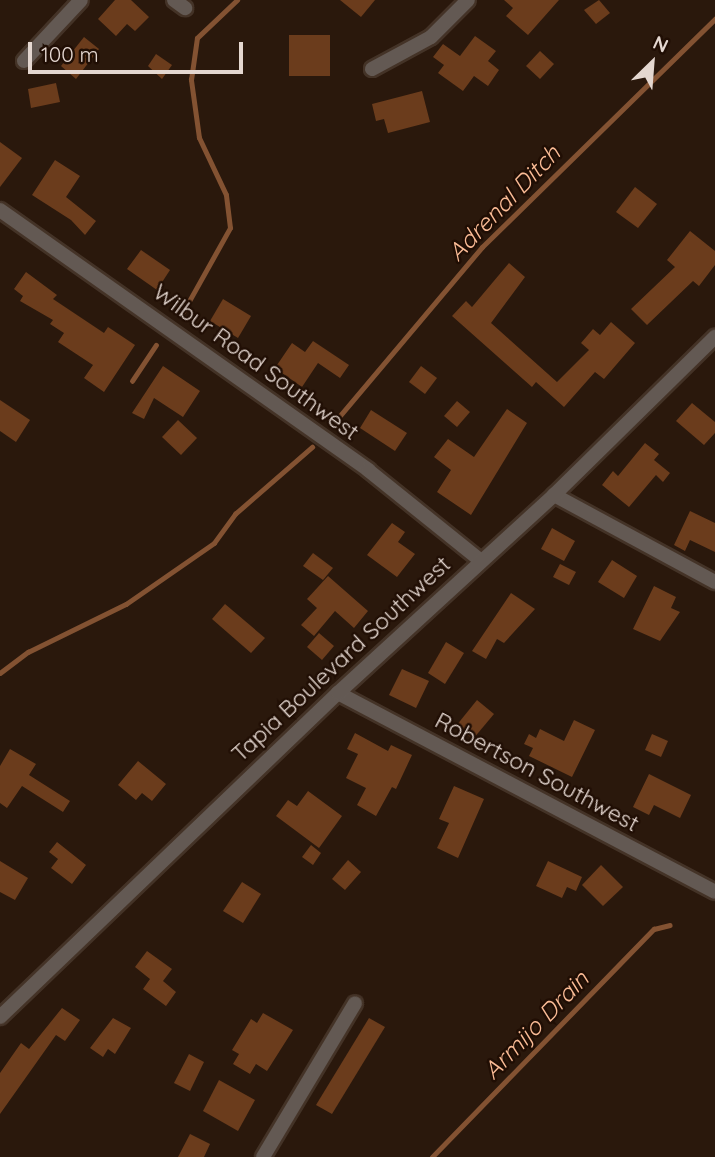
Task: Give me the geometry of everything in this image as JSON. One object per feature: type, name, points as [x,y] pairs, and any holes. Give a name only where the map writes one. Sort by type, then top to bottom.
[{"type":"street","points":[[24,61],[81,0]]},
{"type":"street","points":[[372,69],[431,37],[468,0]]},
{"type":"street","name":"Wilbur Road Southwest","points":[[0,210],[368,470],[480,560]]},
{"type":"street","name":"Tapia Boulevard Southwest","points":[[0,1017],[338,693],[554,495],[715,337]]},
{"type":"street","points":[[554,495],[715,582]]},
{"type":"street","name":"Robertson Southwest","points":[[338,693],[715,892]]},
{"type":"street","points":[[264,1157],[355,1003]]},
{"type":"building","points":[[115,0],[131,0],[149,17],[135,31],[127,24],[116,36],[98,19]]},
{"type":"building","points":[[340,0],[375,0],[361,17]]},
{"type":"building","points":[[504,0],[559,0],[528,35],[506,16],[513,8]]},
{"type":"building","points":[[599,0],[610,13],[596,24],[584,10]]},
{"type":"building","points":[[289,35],[330,35],[330,76],[289,76]]},
{"type":"building","points":[[475,36],[496,51],[488,61],[499,70],[488,86],[474,76],[463,91],[438,73],[444,65],[433,57],[443,44],[460,56]]},
{"type":"building","points":[[84,37],[99,49],[76,79],[61,66]]},
{"type":"building","points":[[540,51],[554,64],[540,79],[526,66]]},
{"type":"building","points":[[156,54],[172,65],[162,79],[148,66]]},
{"type":"building","points":[[56,83],[60,102],[31,108],[28,89]]},
{"type":"building","points":[[422,91],[430,122],[388,133],[384,119],[376,121],[372,104]]},
{"type":"building","points":[[0,142],[22,158],[0,187]]},
{"type":"building","points":[[55,160],[80,176],[66,197],[96,221],[85,235],[71,220],[32,195]]},
{"type":"building","points":[[635,187],[657,204],[638,228],[616,212]]},
{"type":"building","points":[[690,231],[715,251],[715,265],[699,286],[693,281],[647,325],[631,309],[675,267],[667,260]]},
{"type":"building","points":[[141,250],[170,270],[157,290],[127,269]]},
{"type":"building","points":[[509,263],[525,277],[491,323],[557,382],[589,350],[581,343],[593,329],[600,335],[611,322],[635,343],[604,379],[595,372],[564,407],[536,382],[532,387],[452,316],[466,301],[472,307]]},
{"type":"building","points":[[26,272],[57,295],[53,299],[104,333],[108,327],[135,345],[104,392],[84,378],[93,365],[58,342],[64,333],[50,324],[53,320],[20,301],[23,296],[14,289]]},
{"type":"building","points":[[223,299],[251,316],[238,338],[210,321]]},
{"type":"building","points":[[313,341],[349,365],[340,378],[318,363],[302,387],[275,368],[292,343],[305,352]]},
{"type":"building","points":[[163,366],[200,391],[183,417],[154,398],[144,419],[132,413]]},
{"type":"building","points":[[421,366],[437,378],[425,394],[409,382]]},
{"type":"building","points":[[0,400],[30,420],[16,442],[0,431]]},
{"type":"building","points":[[457,401],[470,412],[457,427],[444,416]]},
{"type":"building","points":[[692,403],[715,422],[715,433],[704,445],[676,421]]},
{"type":"building","points":[[507,409],[527,423],[471,515],[437,492],[451,470],[434,457],[448,439],[474,457]]},
{"type":"building","points":[[371,410],[407,433],[395,451],[360,428]]},
{"type":"building","points":[[178,420],[197,438],[181,455],[162,437]]},
{"type":"building","points":[[645,443],[659,454],[654,460],[670,473],[663,482],[656,475],[629,507],[602,485],[613,471],[618,476]]},
{"type":"building","points":[[690,511],[715,523],[715,552],[690,540],[685,551],[674,545]]},
{"type":"building","points":[[392,523],[405,532],[398,542],[415,554],[397,577],[367,555]]},
{"type":"building","points":[[552,528],[575,541],[564,561],[541,549]]},
{"type":"building","points":[[313,553],[333,568],[323,580],[303,566]]},
{"type":"building","points":[[612,560],[637,576],[624,598],[598,582]]},
{"type":"building","points":[[560,564],[576,572],[569,585],[553,577]]},
{"type":"building","points":[[328,576],[368,611],[354,628],[335,611],[314,636],[301,625],[317,608],[307,599]]},
{"type":"building","points":[[654,586],[676,597],[671,608],[680,612],[660,641],[633,629]]},
{"type":"building","points":[[511,593],[535,609],[504,643],[497,639],[486,659],[472,651]]},
{"type":"building","points":[[225,604],[265,638],[251,653],[212,619]]},
{"type":"building","points":[[319,633],[334,646],[322,660],[307,647]]},
{"type":"building","points":[[446,642],[464,653],[445,684],[428,673]]},
{"type":"building","points":[[402,669],[429,681],[416,708],[389,695]]},
{"type":"building","points":[[477,700],[494,714],[473,739],[456,726]]},
{"type":"building","points":[[574,720],[595,730],[572,777],[529,756],[533,748],[524,744],[529,734],[536,738],[540,729],[564,741]]},
{"type":"building","points":[[355,733],[388,751],[391,745],[412,755],[396,789],[392,787],[376,816],[357,805],[366,788],[346,778],[358,754],[347,749]]},
{"type":"building","points":[[652,734],[668,741],[661,757],[645,750]]},
{"type":"building","points":[[10,749],[36,764],[29,775],[70,801],[63,812],[22,786],[7,808],[0,803],[0,766]]},
{"type":"building","points":[[138,761],[166,784],[152,801],[142,793],[136,800],[118,785]]},
{"type":"building","points":[[649,774],[691,795],[680,818],[654,805],[649,815],[633,807]]},
{"type":"building","points":[[454,786],[484,799],[458,858],[437,848],[449,823],[439,819]]},
{"type":"building","points":[[308,791],[342,816],[319,848],[276,816],[288,800],[297,806]]},
{"type":"building","points":[[57,842],[86,865],[72,884],[51,868],[58,859],[49,852]]},
{"type":"building","points":[[311,845],[321,853],[313,865],[302,857]]},
{"type":"building","points":[[348,860],[361,872],[345,890],[332,879]]},
{"type":"building","points":[[0,861],[28,878],[15,900],[0,892]]},
{"type":"building","points":[[548,861],[582,877],[576,891],[567,887],[562,898],[536,886]]},
{"type":"building","points":[[601,865],[623,887],[603,906],[582,885]]},
{"type":"building","points":[[242,882],[261,894],[243,923],[223,911]]},
{"type":"building","points":[[147,951],[172,969],[163,981],[176,992],[166,1006],[143,989],[150,979],[135,967]]},
{"type":"building","points":[[62,1008],[80,1020],[65,1041],[56,1035],[0,1114],[0,1073],[21,1043],[29,1049]]},
{"type":"building","points":[[263,1013],[293,1030],[267,1071],[256,1064],[250,1074],[233,1064],[239,1054],[232,1050],[251,1019],[257,1023]]},
{"type":"building","points":[[113,1018],[131,1028],[115,1054],[108,1049],[103,1057],[90,1048]]},
{"type":"building","points":[[369,1018],[385,1027],[332,1114],[316,1105]]},
{"type":"building","points":[[189,1054],[204,1062],[190,1091],[174,1083]]},
{"type":"building","points":[[219,1080],[255,1100],[238,1131],[203,1111]]},
{"type":"building","points":[[190,1134],[210,1144],[204,1157],[178,1157]]},
{"type":"waterway","points":[[183,312],[230,228],[226,195],[199,138],[191,80],[197,38],[237,0]]},
{"type":"waterway","name":"Adrenal Ditch","points":[[333,424],[482,247],[715,19]]},
{"type":"waterway","points":[[132,381],[156,345]]},
{"type":"waterway","name":"Adrenal Ditch","points":[[0,673],[28,652],[126,604],[214,543],[235,514],[312,447]]},
{"type":"waterway","name":"Armijo Drain","points":[[432,1157],[654,929],[670,925]]}]
